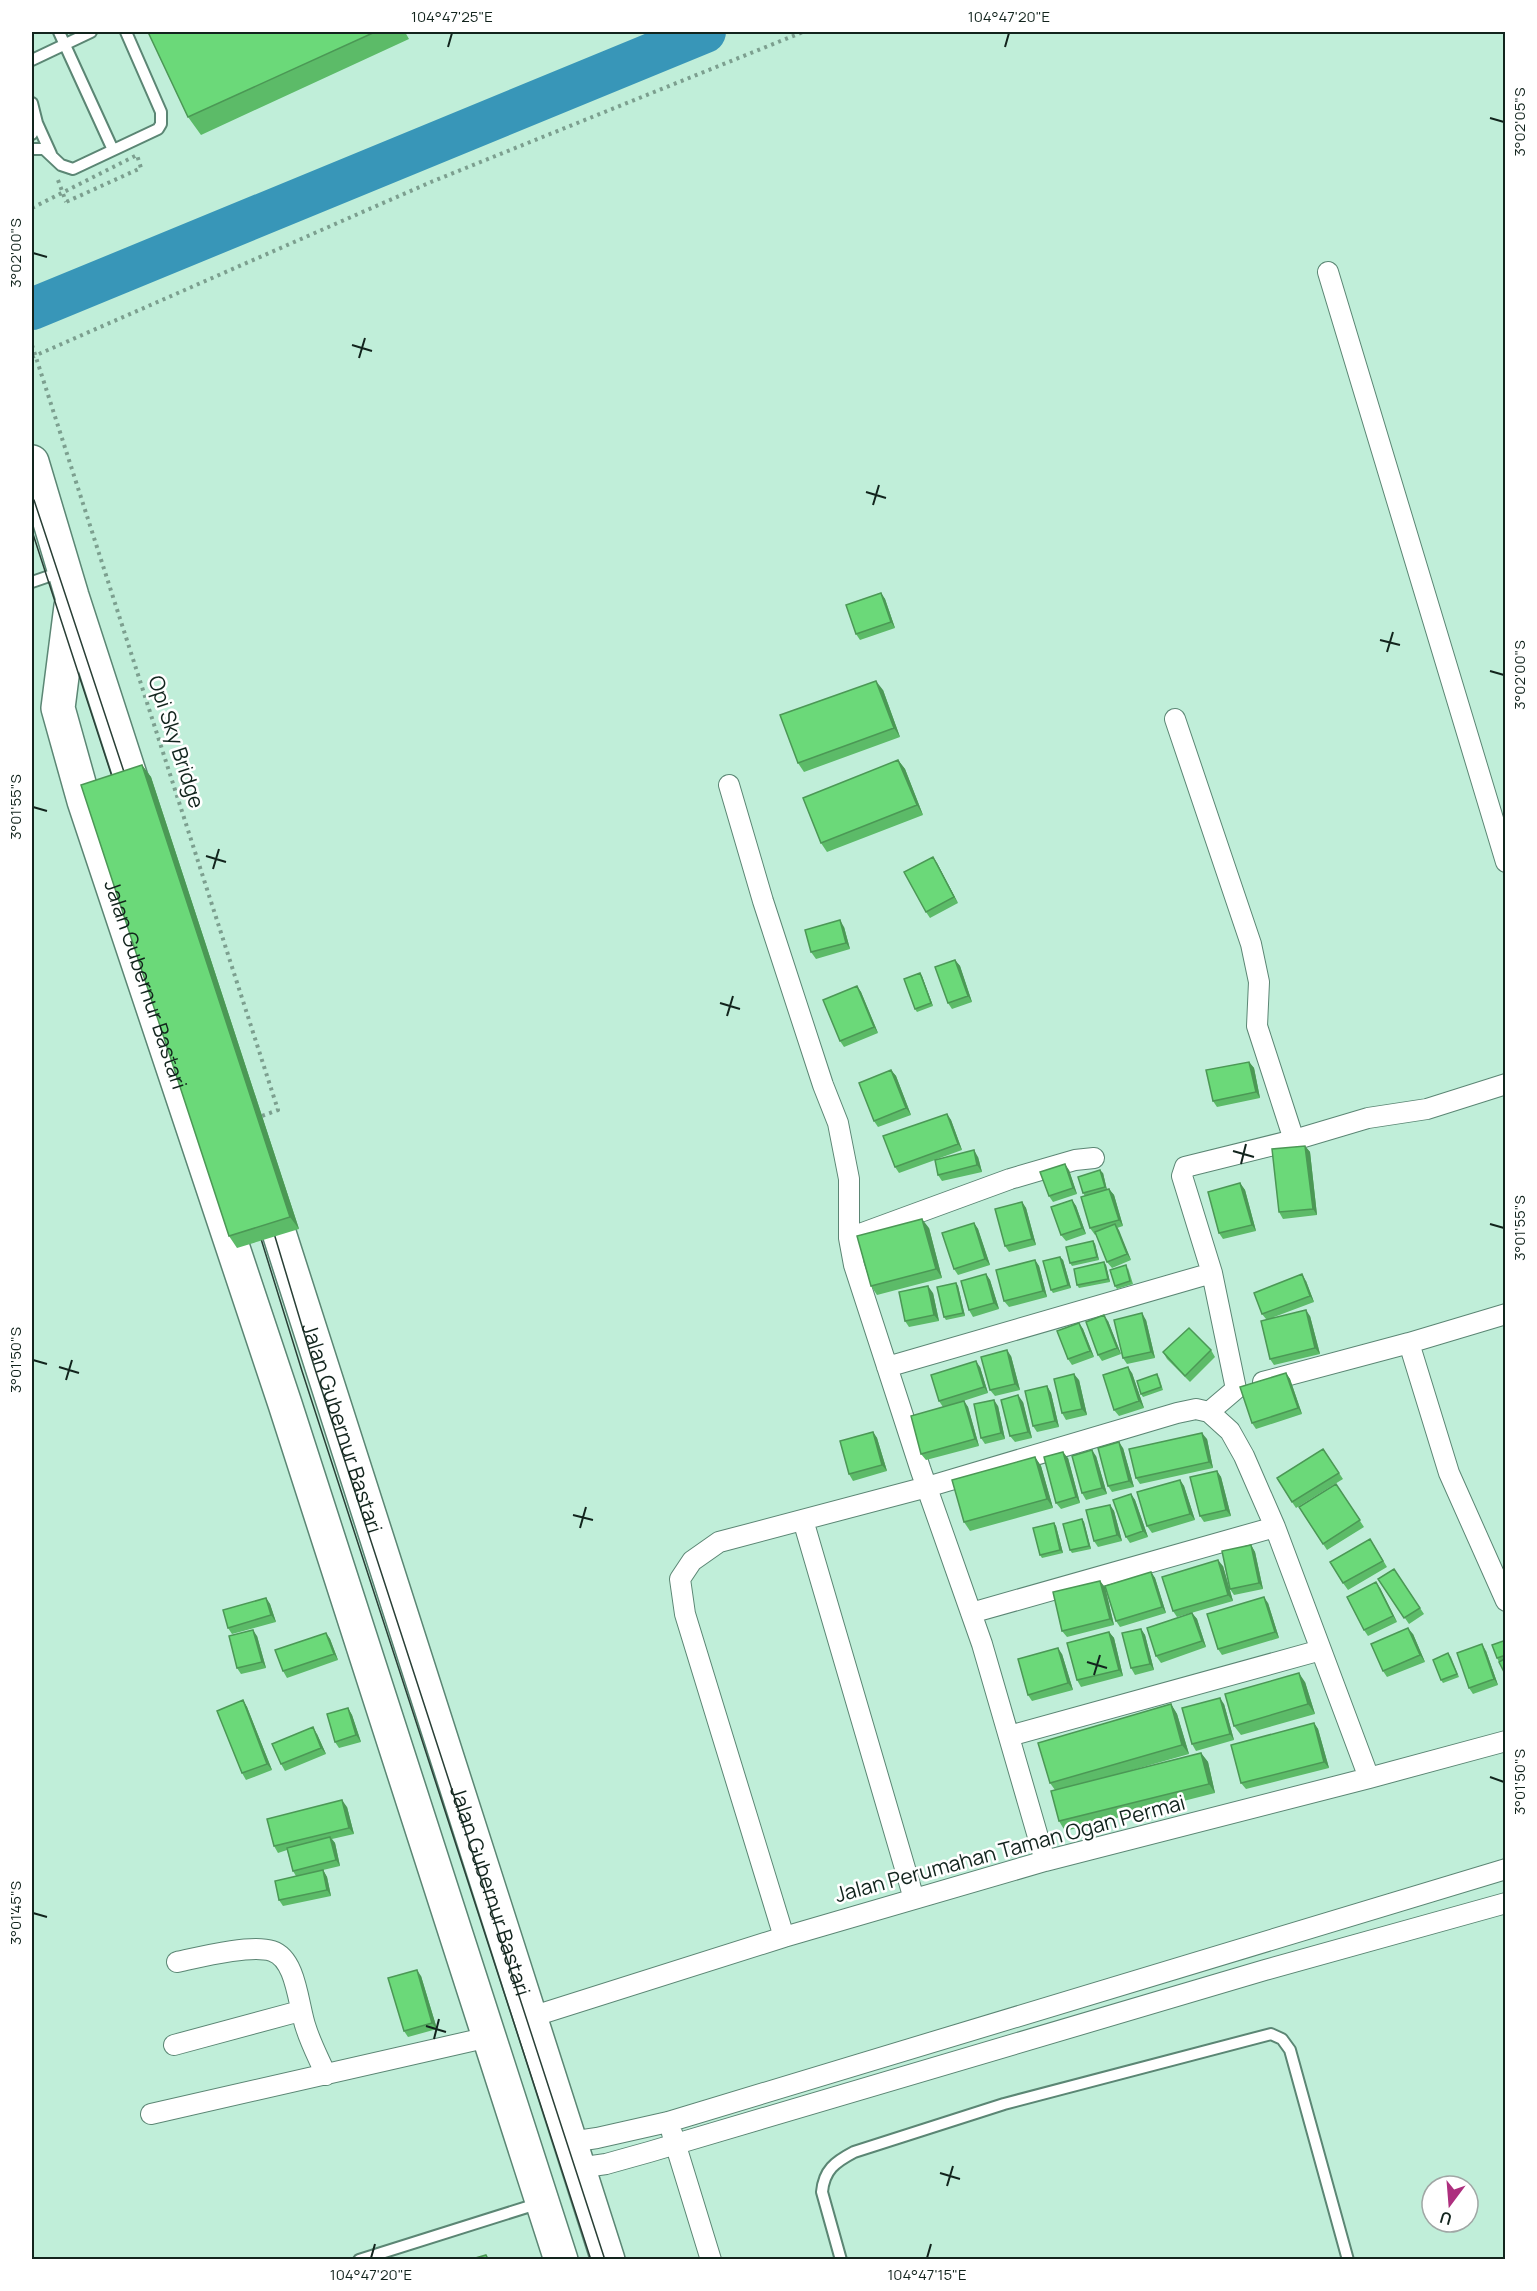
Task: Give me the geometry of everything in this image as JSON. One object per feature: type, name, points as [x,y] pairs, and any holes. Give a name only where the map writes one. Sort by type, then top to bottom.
[{"type":"highway","name":"Jalan Gubernur Bastari","points":[[32,462],[68,583],[153,844]]},
{"type":"highway","name":"Jalan Gubernur Bastari","points":[[68,583],[58,708],[84,801],[285,1404],[561,2259]]},
{"type":"highway","name":"Jalan Gubernur Bastari","points":[[256,1161],[531,2017],[588,2153],[608,2259]]},
{"type":"highway","points":[[285,1404],[334,1399]]},
{"type":"street","points":[[1328,272],[1506,862]]},
{"type":"street","points":[[1175,719],[1251,944],[1259,982],[1257,1026],[1294,1140]]},
{"type":"street","points":[[729,785],[767,912],[838,1122],[849,1179],[849,1238],[854,1265],[971,1613],[1045,1862]]},
{"type":"street","points":[[1236,1389],[1212,1273],[1182,1176],[1185,1167],[1294,1140],[1368,1118],[1427,1109],[1506,1084]]},
{"type":"street","points":[[849,1238],[1002,1182],[1075,1160],[1094,1158]]},
{"type":"street","points":[[887,1367],[1212,1273]]},
{"type":"street","points":[[1209,1412],[1236,1389],[1409,1343],[1506,1314]]},
{"type":"street","points":[[1409,1343],[1449,1473],[1506,1601]]},
{"type":"street","points":[[784,1937],[685,1614],[680,1579],[692,1561],[719,1542],[927,1487],[1176,1413],[1196,1409],[1209,1412],[1230,1431],[1244,1456],[1275,1527],[1369,1778]]},
{"type":"street","points":[[803,1520],[914,1899]]},
{"type":"street","points":[[971,1613],[1275,1527]]},
{"type":"street","points":[[1009,1736],[1321,1650]]},
{"type":"street","name":"Jalan Perumahan Taman Ogan Permai","points":[[531,2017],[784,1937],[914,1899],[1045,1862],[1506,1741]]},
{"type":"street","points":[[588,2153],[643,2127],[1506,1869]]},
{"type":"street","points":[[588,2153],[649,2152],[1265,1970],[1506,1903]]},
{"type":"street","points":[[177,1962],[259,1949],[273,1951],[282,1956],[294,1979],[300,2011],[326,2075]]},
{"type":"street","points":[[174,2044],[300,2011]]},
{"type":"street","points":[[151,2114],[489,2037]]},
{"type":"street","points":[[669,2121],[711,2259]]},
{"type":"lane","points":[[59,32],[113,150]]},
{"type":"lane","points":[[32,60],[91,32]]},
{"type":"lane","points":[[32,103],[37,123],[52,154],[61,165],[73,169],[152,134],[161,124],[161,112],[126,32]]},
{"type":"lane","points":[[32,134],[37,123]]},
{"type":"lane","points":[[32,149],[44,148],[52,154]]},
{"type":"lane","points":[[32,582],[68,583]]},
{"type":"lane","points":[[841,2259],[822,2192],[823,2182],[833,2163],[854,2152],[1004,2104],[1271,2034],[1282,2039],[1290,2050],[1348,2259]]},
{"type":"lane","points":[[359,2259],[543,2202]]},
{"type":"path","points":[[32,357],[430,182],[803,32]]},
{"type":"path","points":[[32,208],[137,155],[141,168],[66,202]]},
{"type":"path","name":"Opi Sky Bridge","points":[[32,345],[278,1110],[249,1121]]},
{"type":"building","points":[[148,32],[375,32],[188,117]]},
{"type":"building","points":[[881,593],[891,622],[856,634],[846,605]]},
{"type":"building","points":[[876,681],[894,728],[798,763],[780,715]]},
{"type":"building","points":[[898,760],[917,805],[821,843],[803,798]]},
{"type":"building","points":[[142,765],[290,1217],[229,1236],[81,785]]},
{"type":"building","points":[[933,857],[954,897],[926,912],[904,872]]},
{"type":"building","points":[[840,920],[846,943],[811,952],[805,930]]},
{"type":"building","points":[[955,960],[968,996],[948,1003],[935,967]]},
{"type":"building","points":[[920,973],[931,1003],[915,1009],[904,979]]},
{"type":"building","points":[[857,986],[874,1027],[840,1041],[823,1000]]},
{"type":"building","points":[[1249,1062],[1256,1092],[1213,1101],[1206,1070]]},
{"type":"building","points":[[891,1070],[906,1108],[874,1121],[859,1083]]},
{"type":"building","points":[[947,1114],[958,1144],[895,1167],[883,1136]]},
{"type":"building","points":[[1305,1146],[1313,1209],[1279,1212],[1272,1149]]},
{"type":"building","points":[[974,1150],[977,1165],[938,1175],[935,1160]]},
{"type":"building","points":[[1065,1164],[1073,1188],[1049,1196],[1040,1172]]},
{"type":"building","points":[[1100,1170],[1105,1187],[1083,1193],[1078,1177]]},
{"type":"building","points":[[1240,1183],[1252,1225],[1219,1233],[1208,1192]]},
{"type":"building","points":[[1109,1189],[1119,1220],[1090,1228],[1081,1197]]},
{"type":"building","points":[[1072,1200],[1082,1228],[1061,1235],[1051,1207]]},
{"type":"building","points":[[1022,1202],[1032,1239],[1005,1246],[995,1209]]},
{"type":"building","points":[[922,1219],[936,1269],[871,1286],[857,1236]]},
{"type":"building","points":[[974,1223],[985,1259],[954,1269],[942,1233]]},
{"type":"building","points":[[1115,1224],[1127,1254],[1107,1262],[1095,1232]]},
{"type":"building","points":[[1093,1241],[1097,1257],[1070,1263],[1066,1247]]},
{"type":"building","points":[[1060,1257],[1068,1285],[1051,1290],[1043,1261]]},
{"type":"building","points":[[1035,1260],[1043,1291],[1004,1301],[996,1270]]},
{"type":"building","points":[[1104,1262],[1108,1279],[1077,1285],[1074,1269]]},
{"type":"building","points":[[1126,1265],[1130,1281],[1115,1286],[1110,1270]]},
{"type":"building","points":[[986,1274],[994,1303],[969,1310],[961,1281]]},
{"type":"building","points":[[1302,1274],[1310,1296],[1262,1314],[1254,1293]]},
{"type":"building","points":[[956,1283],[963,1313],[944,1317],[937,1287]]},
{"type":"building","points":[[928,1286],[934,1315],[905,1321],[899,1292]]},
{"type":"building","points":[[1306,1310],[1315,1348],[1270,1359],[1261,1321]]},
{"type":"building","points":[[1142,1313],[1151,1352],[1123,1358],[1114,1320]]},
{"type":"building","points":[[1104,1315],[1117,1348],[1098,1355],[1086,1322]]},
{"type":"building","points":[[1079,1323],[1090,1351],[1068,1359],[1057,1331]]},
{"type":"building","points":[[1189,1328],[1211,1350],[1185,1376],[1163,1352]]},
{"type":"building","points":[[1007,1350],[1015,1384],[990,1390],[981,1357]]},
{"type":"building","points":[[976,1361],[984,1387],[939,1401],[931,1375]]},
{"type":"building","points":[[1128,1367],[1139,1401],[1114,1410],[1103,1375]]},
{"type":"building","points":[[1286,1373],[1298,1408],[1252,1423],[1240,1387]]},
{"type":"building","points":[[1074,1374],[1082,1409],[1062,1413],[1054,1379]]},
{"type":"building","points":[[1157,1374],[1161,1387],[1141,1394],[1137,1381]]},
{"type":"building","points":[[1047,1386],[1055,1421],[1033,1426],[1025,1391]]},
{"type":"building","points":[[1018,1395],[1028,1432],[1010,1436],[1001,1400]]},
{"type":"building","points":[[994,1400],[1001,1433],[981,1438],[974,1404]]},
{"type":"building","points":[[964,1401],[975,1439],[921,1454],[911,1416]]},
{"type":"building","points":[[873,1432],[882,1465],[849,1474],[840,1441]]},
{"type":"building","points":[[1202,1433],[1209,1462],[1136,1478],[1129,1449]]},
{"type":"building","points":[[1119,1442],[1129,1481],[1108,1486],[1098,1448]]},
{"type":"building","points":[[1323,1449],[1339,1473],[1292,1502],[1277,1478]]},
{"type":"building","points":[[1092,1450],[1102,1488],[1082,1493],[1072,1456]]},
{"type":"building","points":[[1063,1452],[1076,1497],[1056,1503],[1044,1457]]},
{"type":"building","points":[[1035,1457],[1047,1499],[964,1522],[952,1480]]},
{"type":"building","points":[[1217,1471],[1226,1510],[1200,1516],[1190,1477]]},
{"type":"building","points":[[1180,1480],[1190,1514],[1147,1526],[1137,1492]]},
{"type":"building","points":[[1336,1484],[1360,1520],[1323,1544],[1299,1507]]},
{"type":"building","points":[[1131,1494],[1143,1531],[1126,1537],[1113,1500]]},
{"type":"building","points":[[1110,1505],[1117,1535],[1094,1541],[1086,1510]]},
{"type":"building","points":[[1082,1519],[1089,1546],[1070,1550],[1063,1524]]},
{"type":"building","points":[[1054,1523],[1060,1550],[1040,1555],[1033,1528]]},
{"type":"building","points":[[1370,1539],[1383,1561],[1343,1583],[1330,1562]]},
{"type":"building","points":[[1251,1545],[1259,1583],[1230,1589],[1222,1551]]},
{"type":"building","points":[[1218,1560],[1228,1595],[1173,1611],[1162,1577]]},
{"type":"building","points":[[1394,1569],[1420,1608],[1404,1618],[1378,1579]]},
{"type":"building","points":[[1151,1572],[1162,1607],[1116,1621],[1105,1586]]},
{"type":"building","points":[[1100,1581],[1110,1619],[1062,1631],[1053,1592]]},
{"type":"building","points":[[1376,1582],[1393,1616],[1364,1630],[1347,1597]]},
{"type":"building","points":[[1264,1597],[1275,1632],[1218,1649],[1207,1614]]},
{"type":"building","points":[[266,1598],[271,1615],[228,1628],[223,1610]]},
{"type":"building","points":[[1192,1613],[1202,1641],[1156,1656],[1147,1628]]},
{"type":"building","points":[[1408,1628],[1420,1655],[1383,1671],[1371,1644]]},
{"type":"building","points":[[1141,1629],[1150,1664],[1131,1668],[1122,1633]]},
{"type":"building","points":[[253,1630],[262,1662],[237,1668],[229,1636]]},
{"type":"building","points":[[1109,1632],[1119,1670],[1077,1680],[1067,1643]]},
{"type":"building","points":[[326,1633],[334,1654],[283,1671],[275,1650]]},
{"type":"building","points":[[1506,1640],[1506,1655],[1497,1658],[1492,1645]]},
{"type":"building","points":[[1482,1644],[1494,1679],[1469,1688],[1457,1653]]},
{"type":"building","points":[[1058,1648],[1068,1683],[1028,1695],[1018,1659]]},
{"type":"building","points":[[1448,1653],[1457,1674],[1441,1680],[1433,1660]]},
{"type":"building","points":[[1506,1658],[1506,1676],[1499,1662]]},
{"type":"building","points":[[1299,1673],[1308,1704],[1234,1726],[1225,1694]]},
{"type":"building","points":[[1220,1698],[1230,1734],[1192,1744],[1182,1708]]},
{"type":"building","points":[[243,1700],[267,1764],[242,1773],[217,1711]]},
{"type":"building","points":[[1171,1704],[1182,1745],[1050,1783],[1038,1743]]},
{"type":"building","points":[[348,1708],[356,1735],[335,1742],[327,1714]]},
{"type":"building","points":[[1314,1723],[1324,1762],[1241,1783],[1231,1745]]},
{"type":"building","points":[[313,1727],[321,1748],[281,1764],[272,1744]]},
{"type":"building","points":[[1201,1753],[1209,1784],[1059,1821],[1051,1791]]},
{"type":"building","points":[[342,1800],[349,1828],[274,1846],[267,1819]]},
{"type":"building","points":[[330,1837],[336,1860],[293,1871],[287,1848]]},
{"type":"building","points":[[323,1870],[327,1890],[279,1900],[275,1881]]},
{"type":"building","points":[[417,1970],[432,2023],[404,2031],[388,1978]]},
{"type":"building","points":[[486,2255],[488,2259],[472,2259]]},
{"type":"waterway","points":[[32,309],[705,32]]},
{"type":"tram line","points":[[34,500],[129,787]]},
{"type":"tram line","points":[[32,531],[117,792]]},
{"type":"tram line","points":[[270,1220],[314,1366],[605,2260]]},
{"type":"tram line","points":[[257,1226],[591,2260]]}]
